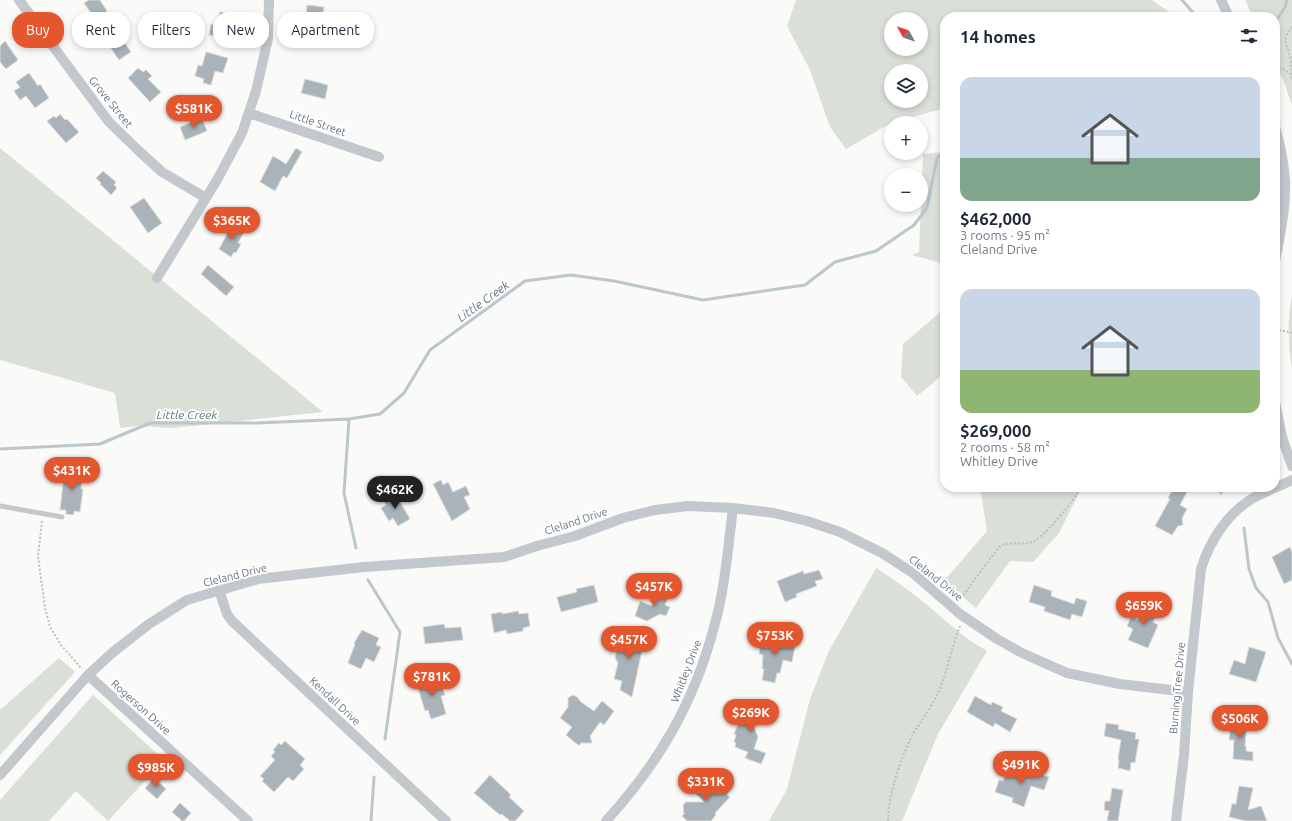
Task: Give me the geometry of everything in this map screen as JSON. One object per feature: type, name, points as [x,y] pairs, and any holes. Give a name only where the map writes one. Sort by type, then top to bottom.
[{"type":"street","name":"Grove Street","points":[[20,0],[109,122],[162,172],[206,198]]},
{"type":"street","points":[[157,278],[206,198],[242,133],[256,91],[268,39],[269,0]]},
{"type":"street","name":"Little Street","points":[[249,113],[379,157]]},
{"type":"street","points":[[1280,151],[1285,182],[1280,233]]},
{"type":"street","points":[[1280,427],[1292,466]]},
{"type":"street","name":"Burning Tree Drive","points":[[1280,486],[1292,480]]},
{"type":"street","name":"Burning Tree Drive","points":[[1176,821],[1184,755],[1188,692],[1201,569],[1205,554],[1222,526],[1233,514],[1249,501],[1267,492]]},
{"type":"street","name":"Cleland Drive","points":[[0,775],[88,675],[112,653],[149,624],[187,600],[258,579],[309,572],[504,557],[575,536],[623,518],[655,510],[688,506],[733,508],[774,513],[801,519],[847,536],[882,553],[913,572],[960,614],[997,639],[1022,653],[1067,673],[1120,684],[1188,692]]},
{"type":"street","name":"Whitley Drive","points":[[606,821],[643,777],[667,743],[687,705],[703,667],[715,626],[733,508]]},
{"type":"street","name":"Kendall Drive","points":[[219,590],[227,614],[232,621],[446,821]]},
{"type":"street","name":"Rogerson Drive","points":[[88,675],[248,821]]},
{"type":"lane","points":[[0,506],[62,517]]},
{"type":"path","points":[[1292,27],[1286,40],[1291,60],[1290,74],[1292,80]]},
{"type":"path","points":[[1280,68],[1290,74]]},
{"type":"path","points":[[1280,330],[1292,333]]},
{"type":"path","points":[[959,603],[999,547],[1004,544],[1029,543],[1039,539],[1078,492]]},
{"type":"path","points":[[43,514],[38,556],[45,608],[50,627],[61,646],[88,675]]},
{"type":"path","points":[[888,821],[888,806],[907,748],[938,693],[961,624]]},
{"type":"shaded area","points":[[796,0],[1152,0],[1169,12],[940,12],[940,109],[916,116],[884,116],[884,127],[846,149],[830,127],[810,70],[787,26]]},
{"type":"shaded area","points":[[1245,0],[1292,0],[1292,105],[1280,74],[1280,12],[1251,12]]},
{"type":"shaded area","points":[[0,148],[323,412],[173,428],[136,426],[120,428],[115,393],[0,360]]},
{"type":"shaded area","points":[[940,152],[940,263],[912,255],[919,252],[921,212],[928,212],[928,168],[922,168],[923,160],[928,160],[928,154]]},
{"type":"shaded area","points":[[1292,296],[1292,369],[1289,314]]},
{"type":"shaded area","points":[[940,312],[940,377],[917,396],[901,377],[903,344]]},
{"type":"shaded area","points":[[981,492],[1080,492],[1059,533],[1033,562],[1010,561],[976,608],[944,581],[987,531]]},
{"type":"shaded area","points":[[876,568],[916,596],[961,633],[987,651],[938,734],[902,821],[769,821],[787,789],[810,699],[829,651]]},
{"type":"shaded area","points":[[59,658],[75,672],[0,755],[0,710]]},
{"type":"shaded area","points":[[93,695],[164,760],[108,821],[76,791],[49,821],[0,821],[0,800]]},
{"type":"building","points":[[89,0],[100,0],[107,11],[90,12],[84,3]]},
{"type":"building","points":[[307,5],[324,7],[323,12],[307,12]]},
{"type":"building","points":[[211,24],[213,24],[213,36],[209,35]]},
{"type":"building","points":[[5,41],[18,60],[6,69],[0,62],[0,46]]},
{"type":"building","points":[[111,48],[128,48],[131,52],[119,60]]},
{"type":"building","points":[[206,52],[228,58],[223,73],[215,71],[211,85],[203,83],[204,79],[195,76],[198,65],[202,66]]},
{"type":"building","points":[[138,68],[143,72],[146,70],[152,76],[148,79],[161,92],[150,102],[128,78]]},
{"type":"building","points":[[29,73],[38,86],[40,84],[49,98],[35,108],[26,96],[20,100],[14,91],[20,87],[16,82]]},
{"type":"building","points":[[305,79],[328,85],[325,99],[301,93]]},
{"type":"building","points":[[60,114],[79,132],[66,143],[47,121],[54,116],[56,118]]},
{"type":"building","points":[[202,118],[207,131],[185,140],[180,127]]},
{"type":"building","points":[[296,148],[302,152],[287,178],[283,176],[275,191],[260,182],[273,156],[286,164]]},
{"type":"building","points":[[103,171],[116,182],[114,185],[117,188],[111,195],[96,178]]},
{"type":"building","points":[[144,198],[162,223],[148,233],[130,207]]},
{"type":"building","points":[[232,225],[244,232],[238,243],[241,244],[236,253],[234,252],[231,257],[219,249]]},
{"type":"building","points":[[208,265],[234,287],[226,296],[201,274]]},
{"type":"building","points":[[65,467],[80,469],[79,476],[82,476],[81,489],[83,489],[80,512],[74,511],[74,515],[66,514],[66,510],[60,510]]},
{"type":"building","points":[[441,480],[443,485],[448,482],[453,492],[466,486],[470,495],[464,497],[470,509],[452,521],[433,484]]},
{"type":"building","points":[[1171,492],[1187,492],[1180,505],[1187,509],[1182,518],[1183,525],[1178,526],[1172,535],[1155,526],[1170,499],[1168,498]]},
{"type":"building","points":[[393,494],[397,501],[399,500],[410,519],[398,526],[393,518],[389,521],[381,508],[386,505],[383,499]]},
{"type":"building","points":[[1290,547],[1292,552],[1292,580],[1284,584],[1272,557]]},
{"type":"building","points":[[819,570],[823,579],[815,581],[817,586],[796,594],[797,597],[785,602],[777,581],[803,571],[804,574]]},
{"type":"building","points":[[594,585],[598,602],[561,612],[557,597],[577,592],[576,589]]},
{"type":"building","points":[[1034,585],[1052,591],[1051,596],[1074,604],[1076,598],[1087,601],[1082,617],[1072,614],[1070,620],[1044,611],[1045,607],[1029,602]]},
{"type":"building","points":[[657,590],[669,595],[665,605],[670,607],[666,616],[660,614],[647,621],[635,616],[640,601],[652,606]]},
{"type":"building","points":[[1145,603],[1159,609],[1153,622],[1158,625],[1148,648],[1128,640],[1133,629],[1127,626],[1131,617],[1138,620]]},
{"type":"building","points":[[518,611],[519,614],[528,613],[530,626],[523,628],[523,631],[507,634],[506,630],[494,633],[491,614],[502,612],[502,614]]},
{"type":"building","points":[[444,624],[445,628],[461,627],[463,640],[425,644],[423,627]]},
{"type":"building","points":[[362,630],[379,638],[376,645],[381,647],[374,662],[366,658],[361,669],[348,663],[355,644],[354,643]]},
{"type":"building","points":[[622,630],[643,635],[642,641],[644,641],[632,697],[620,690],[622,681],[614,679],[618,663],[615,658]]},
{"type":"building","points":[[771,635],[789,638],[788,645],[795,646],[792,662],[783,660],[780,673],[777,673],[775,683],[762,680],[764,669],[762,669],[763,655],[759,654],[762,638],[770,640]]},
{"type":"building","points":[[1249,647],[1266,652],[1256,682],[1229,674],[1234,660],[1245,664]]},
{"type":"building","points":[[434,675],[438,688],[442,687],[445,695],[441,696],[446,714],[431,719],[428,710],[425,711],[416,681]]},
{"type":"building","points":[[573,695],[594,711],[602,701],[614,711],[604,725],[600,722],[590,736],[592,743],[581,743],[578,745],[566,735],[572,727],[560,718],[568,707],[568,698]]},
{"type":"building","points":[[975,696],[991,705],[992,702],[1003,707],[1001,711],[1017,719],[1010,732],[995,723],[993,727],[967,712]]},
{"type":"building","points":[[755,702],[764,705],[763,708],[766,709],[764,715],[768,717],[765,725],[751,720],[758,737],[754,749],[766,753],[761,764],[745,758],[748,752],[735,747],[736,743],[734,742],[736,735],[734,734],[743,712],[748,713],[750,707],[753,708]]},
{"type":"building","points":[[1234,716],[1247,717],[1245,746],[1246,751],[1253,752],[1253,761],[1233,759],[1234,740],[1229,740],[1231,724],[1234,724]]},
{"type":"building","points":[[1106,723],[1119,725],[1118,729],[1136,733],[1135,739],[1139,739],[1135,763],[1131,762],[1130,771],[1118,768],[1121,740],[1104,736]]},
{"type":"building","points":[[285,741],[305,759],[300,765],[304,769],[293,781],[288,777],[274,792],[262,781],[264,779],[260,776],[275,760],[271,756],[275,752],[273,750],[279,743],[281,745]]},
{"type":"building","points":[[1014,766],[1049,777],[1044,790],[1031,786],[1024,807],[1012,802],[1013,798],[995,792],[999,780],[1003,781],[1006,773],[1011,775]]},
{"type":"building","points":[[490,775],[511,795],[509,797],[524,811],[515,821],[510,821],[502,814],[500,815],[474,793]]},
{"type":"building","points":[[708,776],[728,793],[727,795],[730,797],[715,813],[716,815],[711,821],[687,821],[682,816],[684,814],[683,805],[686,802],[704,802],[695,793]]},
{"type":"building","points":[[154,778],[166,789],[157,799],[145,788]]},
{"type":"building","points":[[1239,786],[1253,788],[1248,810],[1261,806],[1267,821],[1246,821],[1229,817],[1232,804],[1236,804]]},
{"type":"building","points":[[1112,788],[1123,790],[1118,821],[1107,821],[1109,811],[1104,810],[1105,801],[1110,801]]},
{"type":"building","points":[[180,803],[191,813],[184,821],[172,812]]},
{"type":"waterway","points":[[1182,0],[1193,12]]},
{"type":"waterway","name":"Little Creek","points":[[1280,15],[1287,0]]},
{"type":"waterway","name":"Little Creek","points":[[0,449],[100,444],[150,423],[257,423],[349,419],[380,414],[404,393],[430,350],[525,281],[571,275],[614,281],[703,300],[805,285],[835,262],[876,251],[914,225],[927,208],[937,158],[940,155]]},
{"type":"waterway","points":[[349,419],[344,493],[356,548]]},
{"type":"waterway","points":[[1244,528],[1249,569],[1256,588],[1268,602],[1278,638],[1292,664]]},
{"type":"waterway","points":[[368,580],[400,632],[385,739]]},
{"type":"waterway","points":[[371,821],[374,777]]}]
